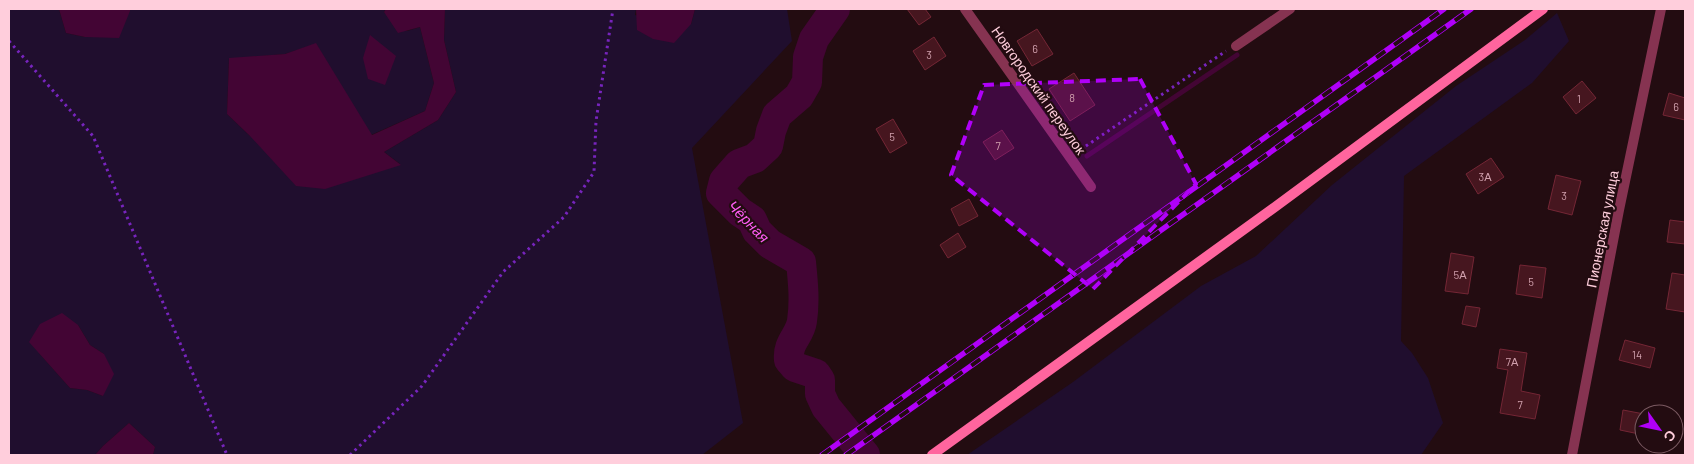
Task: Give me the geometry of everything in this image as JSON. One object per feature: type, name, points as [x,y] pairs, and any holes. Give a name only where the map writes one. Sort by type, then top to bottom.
[{"type":"street","name":"Новгородский переулок","points":[[965,9],[1091,187]]},
{"type":"street","points":[[1236,46],[1290,9]]},
{"type":"street","points":[[932,455],[1275,207],[1543,9]]},
{"type":"street","name":"Пионерская улица","points":[[1572,455],[1617,219],[1661,9]]},
{"type":"path","points":[[350,455],[422,386],[503,272],[564,218],[594,172],[596,121],[613,9]]},
{"type":"path","points":[[9,41],[93,136],[227,455]]},
{"type":"path","points":[[1061,144],[1083,148],[1236,46]]},
{"type":"highlighted area","points":[[1140,79],[1196,184],[1093,289],[951,175],[984,85]]},
{"type":"shaded area","points":[[9,9],[59,9],[66,33],[85,37],[101,37],[130,9],[386,9],[384,12],[407,31],[420,27],[434,83],[425,111],[371,135],[316,44],[285,54],[229,59],[227,114],[250,136],[400,164],[384,152],[438,120],[456,92],[444,40],[445,9],[636,9],[635,15],[691,24],[695,9],[787,9],[792,41],[692,148],[743,423],[702,455],[153,455],[155,447],[129,423],[95,455],[9,455]],"holes":[[[78,325],[90,345],[104,354],[103,396],[87,390],[70,388],[39,353]]]},
{"type":"shaded area","points":[[59,9],[130,9],[130,11],[119,38],[85,37],[66,33]]},
{"type":"shaded area","points":[[386,9],[445,9],[444,40],[456,92],[438,120],[384,152],[401,165],[325,189],[296,186],[227,114],[229,58],[285,54],[316,43],[372,135],[425,111],[434,83],[420,27],[398,33],[384,12]]},
{"type":"shaded area","points":[[636,9],[695,9],[691,24],[674,43],[653,39],[637,30]]},
{"type":"shaded area","points":[[1557,13],[1569,41],[1532,83],[1404,176],[1401,341],[1412,353],[1428,378],[1443,423],[1421,455],[967,455],[1073,382],[1201,286],[1256,256],[1332,185],[1456,86],[1525,40]]},
{"type":"shaded area","points":[[370,35],[396,56],[385,85],[368,79],[363,58]]},
{"type":"shaded area","points":[[62,313],[78,325],[90,345],[104,354],[114,374],[103,396],[87,390],[70,388],[29,342],[40,324]]},
{"type":"shaded area","points":[[129,423],[155,447],[153,455],[95,455],[103,446]]},
{"type":"building","points":[[907,9],[925,9],[931,17],[919,25]]},
{"type":"building","points":[[1037,29],[1053,54],[1032,66],[1017,41]]},
{"type":"building","points":[[934,37],[946,56],[925,70],[913,51]]},
{"type":"building","points":[[1074,73],[1095,105],[1070,121],[1049,89]]},
{"type":"building","points":[[1582,81],[1596,98],[1576,114],[1563,97]]},
{"type":"building","points":[[1669,93],[1685,98],[1685,120],[1663,115]]},
{"type":"building","points":[[893,119],[907,143],[890,153],[876,129]]},
{"type":"building","points":[[1002,130],[1014,148],[995,160],[983,142]]},
{"type":"building","points":[[1491,158],[1504,177],[1478,194],[1466,174]]},
{"type":"building","points":[[1556,175],[1581,181],[1572,215],[1548,209]]},
{"type":"building","points":[[969,199],[978,216],[959,226],[951,209]]},
{"type":"building","points":[[1670,220],[1685,222],[1685,244],[1667,242]]},
{"type":"building","points":[[958,233],[966,247],[948,258],[940,245]]},
{"type":"building","points":[[1451,253],[1474,257],[1468,294],[1445,291]]},
{"type":"building","points":[[1520,265],[1546,268],[1542,298],[1516,294]]},
{"type":"building","points":[[1672,273],[1685,275],[1685,312],[1666,309]]},
{"type":"building","points":[[1466,306],[1480,308],[1476,327],[1462,324]]},
{"type":"building","points":[[1625,340],[1655,348],[1650,368],[1619,360]]},
{"type":"building","points":[[1500,349],[1527,353],[1521,391],[1540,395],[1535,419],[1500,413],[1508,370],[1497,368]]},
{"type":"building","points":[[1623,410],[1634,412],[1634,433],[1620,430]]},
{"type":"waterway","name":"Чёрная","points":[[835,9],[814,39],[808,57],[807,82],[799,96],[777,115],[768,146],[755,158],[739,164],[724,181],[721,193],[740,212],[752,220],[757,231],[770,244],[801,262],[804,299],[803,314],[801,326],[790,348],[789,360],[795,367],[816,374],[820,380],[820,394],[826,407],[865,455]]},
{"type":"waterway","points":[[1087,156],[1237,55]]},
{"type":"railway","points":[[822,455],[1444,9]]},
{"type":"railway","points":[[846,455],[1471,9]]}]
